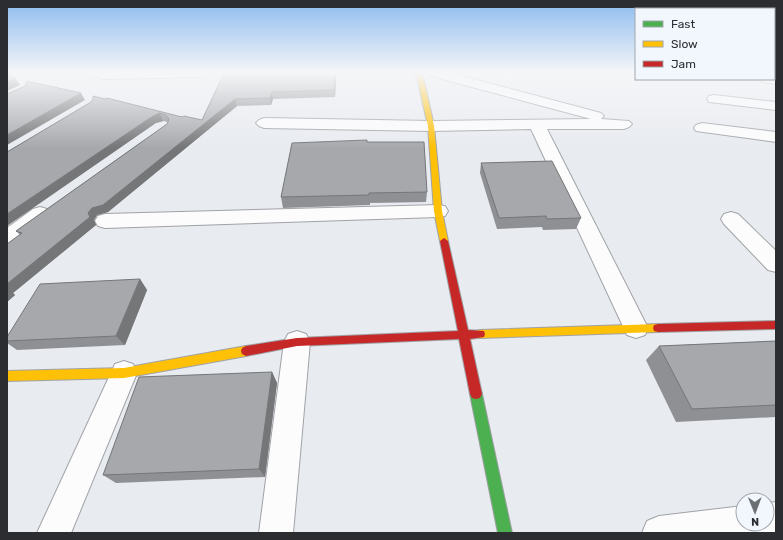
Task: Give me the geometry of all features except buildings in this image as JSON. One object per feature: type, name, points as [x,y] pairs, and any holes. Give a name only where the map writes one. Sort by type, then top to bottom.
[{"type":"street","points":[[424,98],[430,126],[438,211],[505,533]]},
{"type":"street","points":[[264,123],[430,126],[624,124],[529,98]]},
{"type":"street","points":[[714,99],[776,106]]},
{"type":"street","points":[[537,124],[636,328]]},
{"type":"street","points":[[702,128],[776,137]]},
{"type":"street","points":[[7,238],[53,206]]},
{"type":"street","points":[[105,221],[438,211]]},
{"type":"street","points":[[732,220],[776,264]]},
{"type":"street","points":[[7,376],[124,373],[297,342],[636,328],[776,324]]},
{"type":"street","points":[[276,533],[297,342]]},
{"type":"street","points":[[54,533],[124,373]]},
{"type":"street","points":[[659,533],[735,524]]},
{"type":"traffic: fast","points":[[476,394],[505,533]]},
{"type":"traffic: slow","points":[[425,98],[431,126],[438,211],[444,241]]},
{"type":"traffic: slow","points":[[480,334],[658,328]]},
{"type":"traffic: slow","points":[[7,376],[124,373],[246,351]]},
{"type":"traffic: jam","points":[[444,241],[476,394]]},
{"type":"traffic: jam","points":[[658,328],[776,325]]},
{"type":"traffic: jam","points":[[246,351],[297,342],[480,334]]}]
